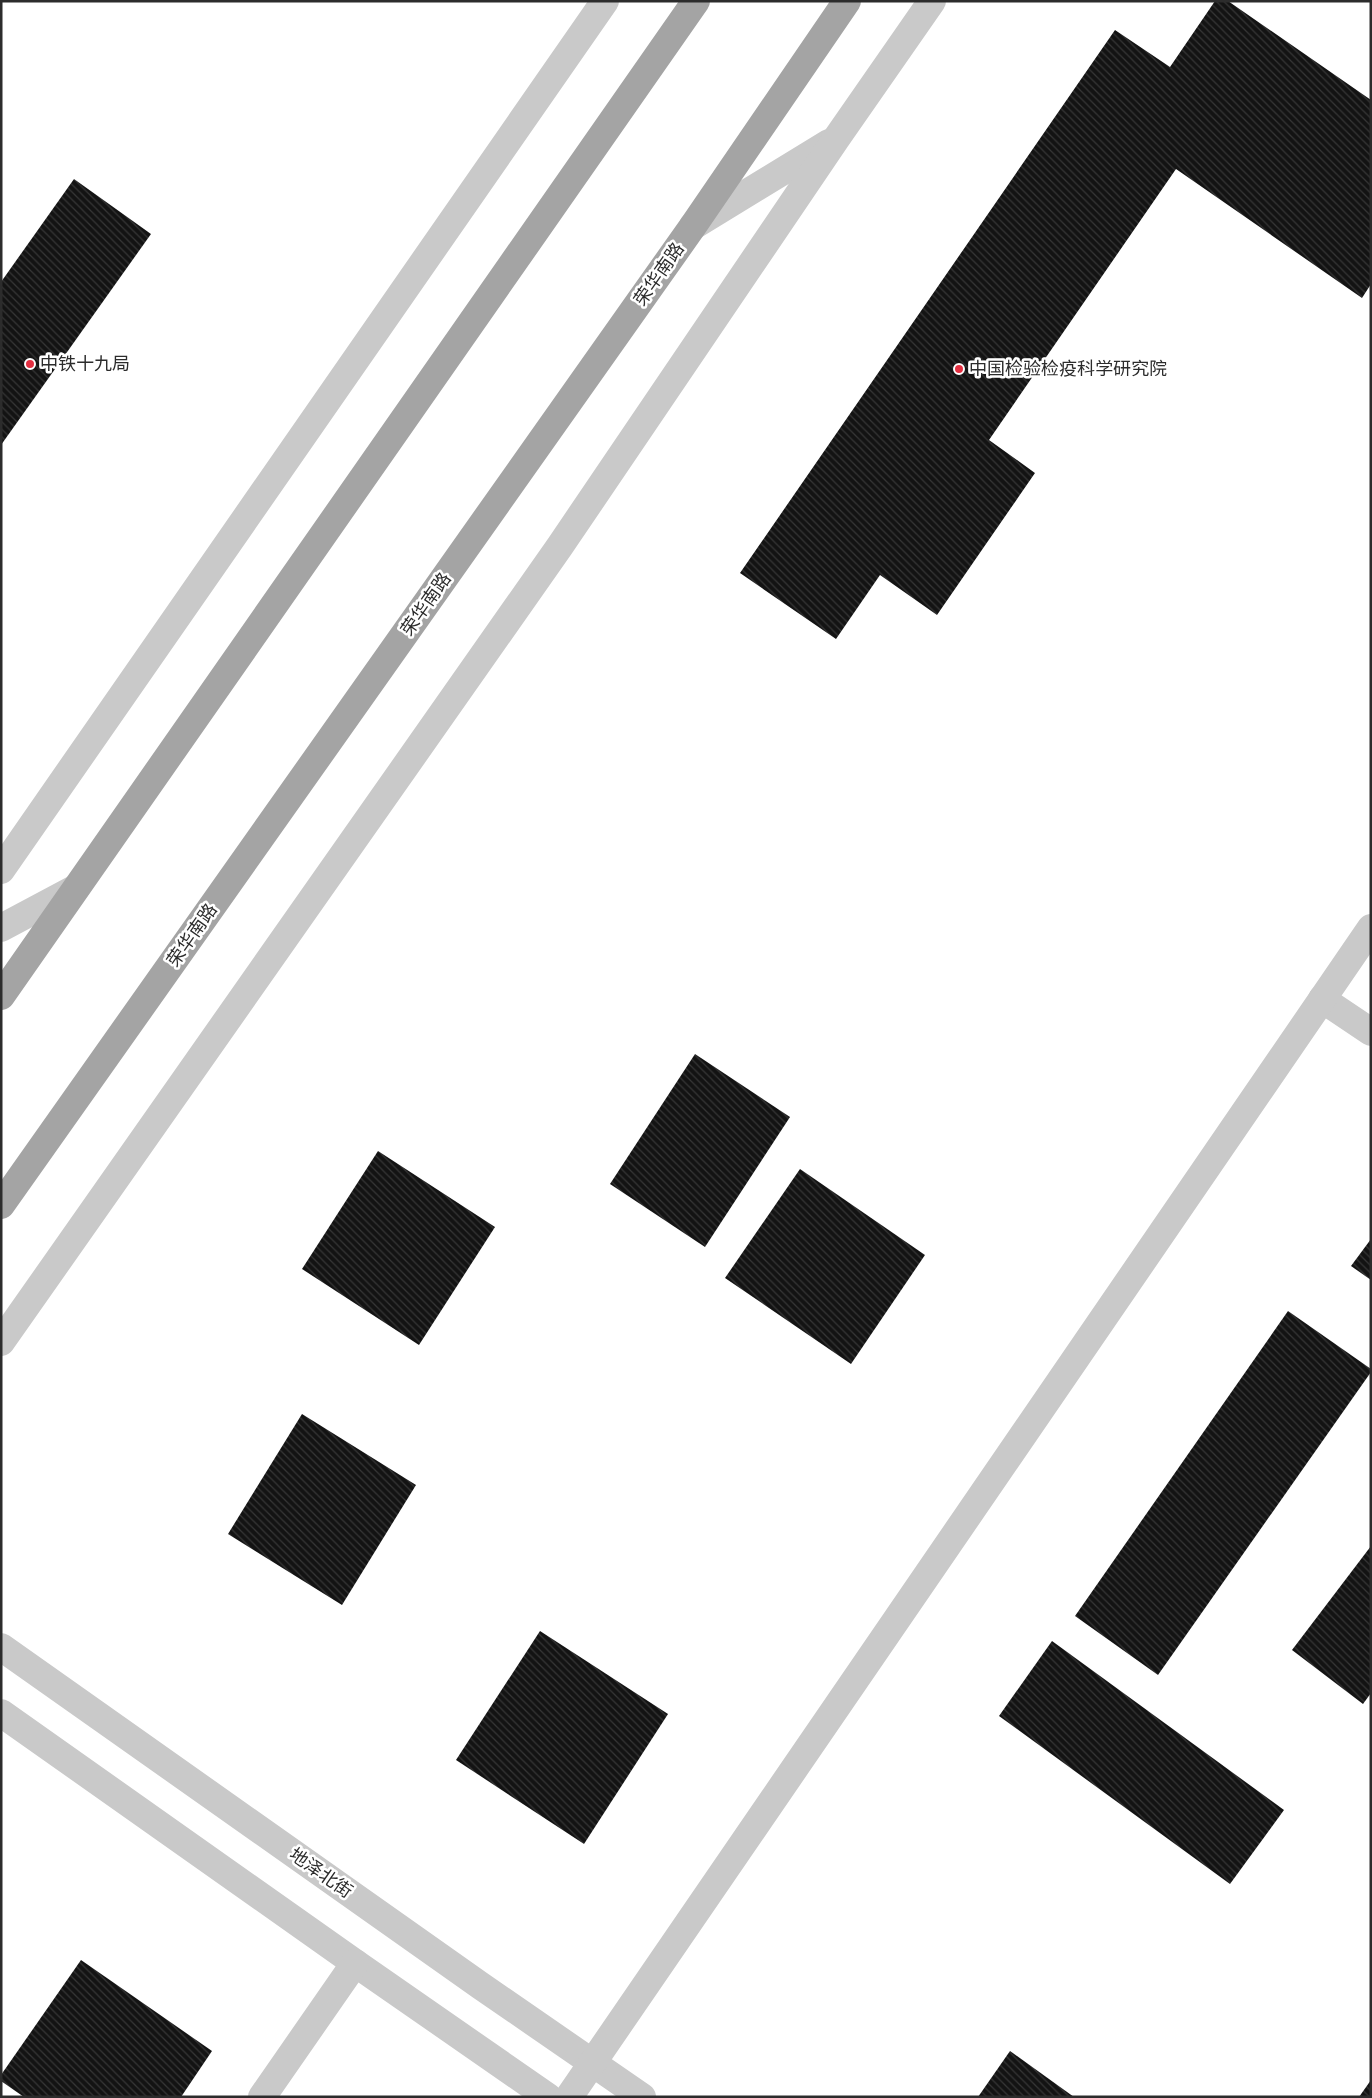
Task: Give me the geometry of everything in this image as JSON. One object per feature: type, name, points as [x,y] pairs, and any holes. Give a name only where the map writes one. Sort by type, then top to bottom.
[{"type":"main road","points":[[1,996],[696,1]]},
{"type":"main road","name":"荣华南路","points":[[1,1206],[693,226],[847,1]]},
{"type":"street","points":[[1,870],[604,1]]},
{"type":"street","points":[[1,1342],[560,546],[932,1]]},
{"type":"street","points":[[693,226],[836,139]]},
{"type":"street","points":[[1,928],[76,888]]},
{"type":"street","points":[[569,2097],[1371,928]]},
{"type":"street","points":[[1322,999],[1371,1032]]},
{"type":"street","name":"地泽北街","points":[[1,1647],[642,2097]]},
{"type":"street","points":[[1,1713],[548,2097]]},
{"type":"street","points":[[262,2097],[355,1963]]},
{"type":"building","name":"中国检验检疫科学研究院","points":[[1215,1],[1228,1],[1371,100],[1371,284],[1362,298],[1176,169],[989,440],[1035,473],[937,615],[880,575],[836,639],[740,573],[1115,30],[1170,67]]},
{"type":"building","name":"中铁十九局","points":[[74,179],[151,234],[1,445],[1,282]]},
{"type":"building","points":[[695,1054],[790,1117],[705,1247],[610,1184]]},
{"type":"building","points":[[378,1151],[495,1227],[419,1345],[302,1269]]},
{"type":"building","points":[[800,1169],[925,1255],[851,1364],[725,1278]]},
{"type":"building","points":[[1371,1239],[1371,1280],[1351,1266]]},
{"type":"building","points":[[1288,1311],[1371,1369],[1371,1372],[1158,1675],[1075,1616]]},
{"type":"building","points":[[302,1414],[416,1485],[342,1605],[228,1534]]},
{"type":"building","points":[[1371,1546],[1371,1693],[1363,1704],[1292,1650]]},
{"type":"building","points":[[540,1631],[668,1714],[584,1844],[456,1760]]},
{"type":"building","points":[[1052,1641],[1284,1810],[1230,1884],[999,1716]]},
{"type":"building","points":[[81,1960],[212,2051],[181,2097],[24,2097],[1,2081],[1,2075]]},
{"type":"building","points":[[1010,2051],[1074,2097],[978,2097]]},
{"type":"building","points":[[1371,2080],[1371,2097],[1359,2097]]},
{"type":"place","name":"中铁十九局","points":[[30,364]]},
{"type":"place","name":"中国检验检疫科学研究院","points":[[959,369]]}]
